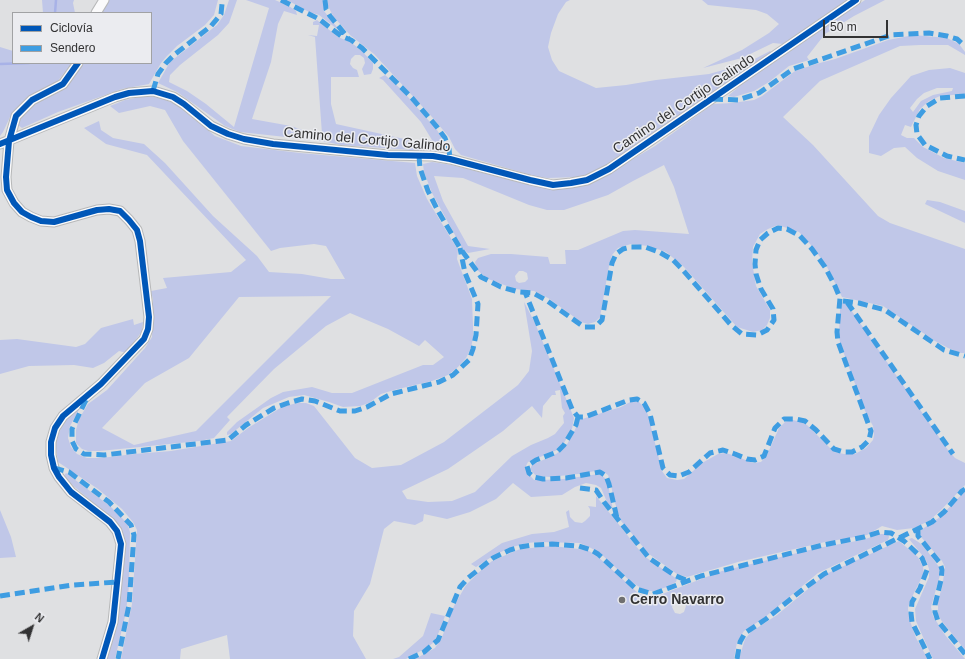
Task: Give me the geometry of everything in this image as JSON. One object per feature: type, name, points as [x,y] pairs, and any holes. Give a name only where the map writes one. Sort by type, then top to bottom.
[{"type":"street","points":[[97,12],[104,0]]},
{"type":"street","name":"Camino del Cortijo Galindo","points":[[0,144],[115,97],[129,93],[153,91],[173,97],[211,126],[228,134],[244,139],[273,144],[381,155],[433,156],[553,185],[571,183],[587,180],[609,169],[856,0]]},
{"type":"street","points":[[77,64],[63,84],[32,100],[16,116],[9,141],[6,177],[7,190],[14,203],[22,212],[41,221],[54,222],[97,210],[109,209],[120,212],[129,220],[136,230],[140,242],[149,317],[148,329],[144,339],[101,384],[63,416],[55,428],[50,442],[54,468],[59,478],[71,492],[110,522],[117,531],[121,544],[113,622],[102,659]]},
{"type":"shaded area","points":[[42,0],[74,0],[75,12],[43,12]]},
{"type":"shaded area","points":[[107,0],[218,0],[214,15],[205,25],[177,46],[167,56],[161,63],[149,84],[122,89],[58,112],[22,128],[18,125],[18,121],[22,115],[29,108],[53,93],[81,64],[152,64],[152,12],[101,12]]},
{"type":"shaded area","points":[[229,0],[237,0],[229,23],[218,35],[180,65],[170,75],[169,82],[187,91],[206,104],[234,127],[269,8],[246,0],[275,0],[289,6],[296,11],[297,15],[284,11],[278,24],[271,62],[252,119],[291,126],[305,131],[322,134],[315,37],[308,35],[317,36],[319,25],[313,25],[313,22],[317,20],[338,37],[350,42],[360,49],[373,63],[371,74],[364,75],[362,69],[365,63],[364,58],[360,55],[355,55],[351,59],[350,64],[357,70],[359,77],[331,77],[331,104],[336,124],[418,142],[432,140],[421,122],[383,80],[379,78],[385,75],[401,89],[437,130],[441,136],[442,145],[436,149],[412,150],[341,145],[322,141],[240,132],[225,126],[177,92],[158,83],[170,62],[217,25],[224,15]]},
{"type":"shaded area","points":[[287,0],[323,0],[324,11],[341,32],[319,15],[309,12]]},
{"type":"shaded area","points":[[328,0],[570,0],[566,2],[558,14],[548,47],[552,60],[559,71],[596,88],[709,74],[745,64],[770,51],[772,53],[622,156],[589,175],[577,177],[538,177],[461,155],[455,149],[449,137],[432,117],[374,54],[350,35],[333,16],[328,6]]},
{"type":"shaded area","points":[[702,0],[847,0],[783,44],[773,43],[742,58],[703,68],[742,50],[769,33],[779,24],[767,14],[756,10],[708,5]]},
{"type":"shaded area","points":[[865,0],[885,0],[854,16],[825,34],[807,57],[809,60],[789,66],[769,82],[754,91],[734,97],[728,96],[742,84]]},
{"type":"shaded area","points":[[914,35],[947,38],[959,44],[965,52],[965,55],[948,45],[900,46],[820,81],[783,117],[813,145],[878,216],[890,223],[965,249],[965,353],[948,348],[935,341],[883,306],[842,297],[826,265],[810,244],[799,232],[778,225],[760,234],[753,247],[752,262],[756,286],[770,310],[770,318],[767,325],[762,330],[753,332],[737,327],[684,267],[666,252],[648,246],[631,244],[618,248],[612,255],[600,317],[595,322],[588,324],[581,322],[548,298],[534,291],[515,289],[488,279],[477,270],[475,262],[478,258],[491,254],[511,254],[548,257],[550,264],[566,264],[565,250],[578,250],[623,231],[635,230],[689,234],[674,187],[664,165],[608,195],[564,210],[547,210],[529,205],[463,178],[434,176],[443,201],[468,246],[490,249],[468,253],[462,248],[432,193],[424,172],[423,164],[432,162],[452,165],[530,185],[559,189],[594,182],[655,146],[713,104],[754,100],[762,96],[795,71],[835,59],[888,40]],"holes":[[[519,271],[527,273],[528,279],[525,282],[519,283],[516,281],[515,276]]]},
{"type":"shaded area","points":[[0,47],[12,51],[12,64],[71,64],[57,82],[43,89],[24,102],[10,117],[0,136]]},
{"type":"shaded area","points":[[950,68],[965,73],[965,94],[940,96],[929,101],[920,109],[911,127],[905,125],[901,135],[907,138],[914,138],[923,147],[944,158],[965,163],[965,180],[938,171],[917,158],[905,147],[894,148],[881,156],[869,153],[869,136],[879,115],[891,98],[911,76],[929,70]],"holes":[[[937,88],[953,88],[952,91],[933,95],[921,101],[913,112],[910,108],[924,93]]]},
{"type":"shaded area","points":[[145,96],[162,98],[177,105],[215,136],[241,146],[300,153],[415,163],[417,176],[427,199],[458,250],[457,259],[472,299],[473,338],[471,348],[466,358],[448,375],[432,381],[381,394],[369,403],[360,406],[343,407],[304,395],[289,397],[263,408],[231,434],[227,435],[227,432],[237,422],[271,398],[283,392],[312,387],[332,393],[352,393],[423,365],[433,365],[444,357],[425,340],[419,346],[388,329],[350,313],[326,326],[274,369],[227,417],[230,420],[214,438],[199,441],[100,451],[88,451],[82,449],[76,443],[76,430],[79,419],[88,404],[107,390],[145,348],[152,337],[153,300],[151,291],[167,288],[163,278],[231,272],[246,260],[147,155],[106,144],[84,128],[99,121],[101,130],[113,138],[144,144],[165,163],[213,216],[257,256],[269,272],[302,274],[331,279],[345,279],[326,246],[314,244],[280,248],[271,251],[183,141],[165,110],[150,106],[119,113],[110,106],[125,100]],"holes":[[[331,296],[196,431],[134,445],[102,428],[145,383],[189,358],[239,297]]]},
{"type":"shaded area","points":[[927,200],[940,202],[965,211],[965,223],[925,204]]},
{"type":"shaded area","points":[[524,302],[535,323],[574,418],[572,429],[564,443],[557,450],[528,462],[526,466],[527,472],[534,480],[564,479],[599,474],[605,478],[608,484],[613,510],[607,502],[601,488],[596,485],[586,483],[575,487],[562,495],[531,497],[513,483],[496,499],[470,512],[447,519],[424,514],[423,521],[415,525],[394,521],[384,529],[370,584],[354,611],[353,636],[366,659],[230,659],[227,635],[181,649],[180,659],[121,659],[132,604],[137,530],[133,522],[122,509],[98,489],[58,462],[55,442],[66,417],[82,404],[70,426],[68,438],[71,447],[77,454],[87,458],[171,451],[231,441],[248,428],[282,407],[297,403],[306,403],[314,406],[355,458],[372,468],[401,465],[444,442],[518,385],[529,371],[532,351]],"holes":[[[560,390],[562,408],[565,413],[563,416],[564,423],[555,434],[512,456],[475,492],[452,501],[428,502],[407,499],[402,491],[448,469],[503,431],[532,406],[542,418],[543,406],[552,395],[556,395],[555,391]]]},
{"type":"shaded area","points":[[842,303],[846,304],[851,310],[948,450],[955,458],[965,463],[965,485],[929,521],[914,528],[897,530],[882,526],[867,535],[825,542],[738,562],[687,577],[677,574],[649,554],[621,521],[608,475],[601,470],[550,477],[536,476],[530,469],[532,465],[556,454],[566,446],[579,420],[621,407],[632,401],[639,402],[645,408],[662,471],[667,478],[677,480],[684,479],[702,463],[718,454],[725,453],[733,455],[753,463],[761,462],[767,455],[779,428],[785,422],[793,420],[807,425],[834,452],[855,454],[866,448],[873,440],[874,435],[873,426],[865,411],[840,343],[840,310]]},
{"type":"shaded area","points":[[133,319],[134,325],[143,322],[142,331],[127,353],[119,351],[104,363],[93,368],[74,365],[29,366],[0,374],[0,340],[17,339],[76,347],[85,344],[101,328]]},
{"type":"shaded area","points":[[66,473],[110,506],[127,523],[130,532],[129,586],[126,612],[115,659],[106,659],[124,540],[122,530],[117,523],[63,477]]},
{"type":"shaded area","points":[[965,491],[965,650],[941,620],[938,614],[938,600],[942,588],[945,567],[942,561],[920,534],[921,530],[940,517]]},
{"type":"shaded area","points":[[596,496],[644,556],[677,579],[676,582],[667,587],[654,591],[648,591],[630,581],[600,553],[580,543],[527,543],[509,548],[476,567],[471,564],[502,543],[532,534],[554,532],[569,527],[566,512],[569,510],[570,517],[575,522],[582,523],[590,516],[590,509],[588,506],[596,507]]},
{"type":"shaded area","points":[[0,510],[11,537],[16,557],[0,558]]},
{"type":"shaded area","points":[[881,534],[888,534],[889,537],[888,540],[818,573],[764,618],[744,631],[737,642],[734,659],[415,659],[435,648],[442,637],[454,606],[466,585],[492,561],[520,549],[553,546],[587,550],[596,555],[638,593],[647,598],[652,598],[722,571],[818,548],[862,540]],"holes":[[[680,600],[684,602],[686,606],[684,612],[680,614],[675,613],[672,607],[675,601]]]},
{"type":"shaded area","points":[[912,538],[920,543],[939,567],[940,575],[931,607],[933,616],[945,635],[965,659],[933,659],[923,637],[916,621],[915,609],[929,577],[929,569],[926,560],[909,539]]},
{"type":"shaded area","points":[[899,541],[918,557],[923,567],[924,573],[908,608],[909,618],[916,638],[928,659],[739,659],[745,639],[751,632],[777,615],[826,574]]},
{"type":"shaded area","points":[[431,613],[445,616],[433,643],[406,659],[393,659],[399,657],[423,636]]},
{"type":"waterway","points":[[55,12],[56,0]]},
{"type":"waterway","points":[[0,64],[12,64]]},
{"type":"marked path","points":[[153,91],[158,74],[166,63],[211,26],[221,14],[224,0]]},
{"type":"marked path","points":[[281,0],[319,19],[341,36],[351,40],[362,48],[412,98],[437,127],[445,138],[449,149],[450,159]]},
{"type":"marked path","points":[[325,0],[326,9],[330,16],[349,39]]},
{"type":"marked path","points":[[713,99],[738,100],[759,93],[793,69],[891,35],[929,33],[957,39],[965,46]]},
{"type":"marked path","points":[[965,96],[940,98],[927,106],[919,116],[916,125],[917,134],[925,145],[947,156],[965,160]]},
{"type":"marked path","points":[[419,156],[420,168],[428,191],[438,211],[460,248],[481,277],[501,287],[519,292],[533,293],[546,300],[584,327],[595,327],[602,320],[612,263],[616,254],[623,249],[631,247],[645,247],[659,252],[673,260],[731,325],[742,334],[757,335],[767,330],[774,320],[773,309],[761,289],[756,274],[756,250],[760,240],[768,233],[778,228],[787,229],[800,236],[825,267],[840,298],[837,332],[838,342],[871,431],[869,440],[862,447],[852,452],[844,452],[834,449],[805,421],[784,419],[775,428],[764,456],[755,460],[747,459],[723,450],[710,453],[689,472],[679,476],[670,475],[663,468],[650,414],[644,403],[637,399],[629,400],[585,417],[578,417],[572,409],[525,292]]},
{"type":"marked path","points":[[86,400],[72,429],[72,441],[76,449],[84,454],[104,455],[228,440],[246,425],[274,408],[302,399],[315,401],[340,411],[355,411],[367,407],[391,394],[439,382],[453,375],[469,360],[476,335],[478,304],[465,273],[460,248]]},
{"type":"marked path","points":[[843,301],[859,303],[885,310],[944,350],[965,356]]},
{"type":"marked path","points":[[847,302],[953,454]]},
{"type":"marked path","points":[[578,417],[576,425],[564,445],[557,452],[536,460],[527,466],[529,473],[534,477],[543,479],[566,478],[600,472],[606,476],[609,484],[617,518]]},
{"type":"marked path","points":[[54,468],[69,472],[109,502],[131,525],[134,535],[129,605],[118,659]]},
{"type":"marked path","points":[[580,488],[596,490],[649,558],[674,575],[688,581]]},
{"type":"marked path","points":[[737,659],[740,642],[745,633],[766,619],[802,590],[824,574],[932,522],[944,512],[965,489]]},
{"type":"marked path","points":[[918,529],[918,536],[940,563],[942,570],[935,605],[935,612],[938,621],[965,654]]},
{"type":"marked path","points":[[409,659],[424,652],[438,640],[460,587],[468,578],[493,558],[520,547],[552,544],[579,546],[591,550],[598,554],[636,589],[653,594],[701,576],[880,532],[891,533],[904,541],[922,558],[927,570],[920,588],[912,602],[911,613],[912,622],[930,659]]},
{"type":"marked path","points":[[0,596],[73,585],[117,582]]},
{"type":"cycle path","points":[[0,144],[115,97],[129,93],[153,91],[173,97],[211,126],[228,134],[244,139],[273,144],[388,155],[433,156],[553,185],[571,183],[587,180],[609,169],[856,0]]},
{"type":"cycle path","points":[[77,64],[63,84],[32,100],[16,116],[9,141],[6,177],[7,190],[14,203],[22,212],[31,217],[41,221],[54,222],[97,210],[109,209],[120,211],[137,230],[140,241],[149,317],[148,329],[144,339],[101,384],[63,416],[55,428],[51,442],[51,455],[54,468],[59,477],[71,492],[110,522],[117,531],[121,544],[113,622],[102,659]]},
{"type":"place","name":"Cerro Navarro","points":[[622,600]]}]
